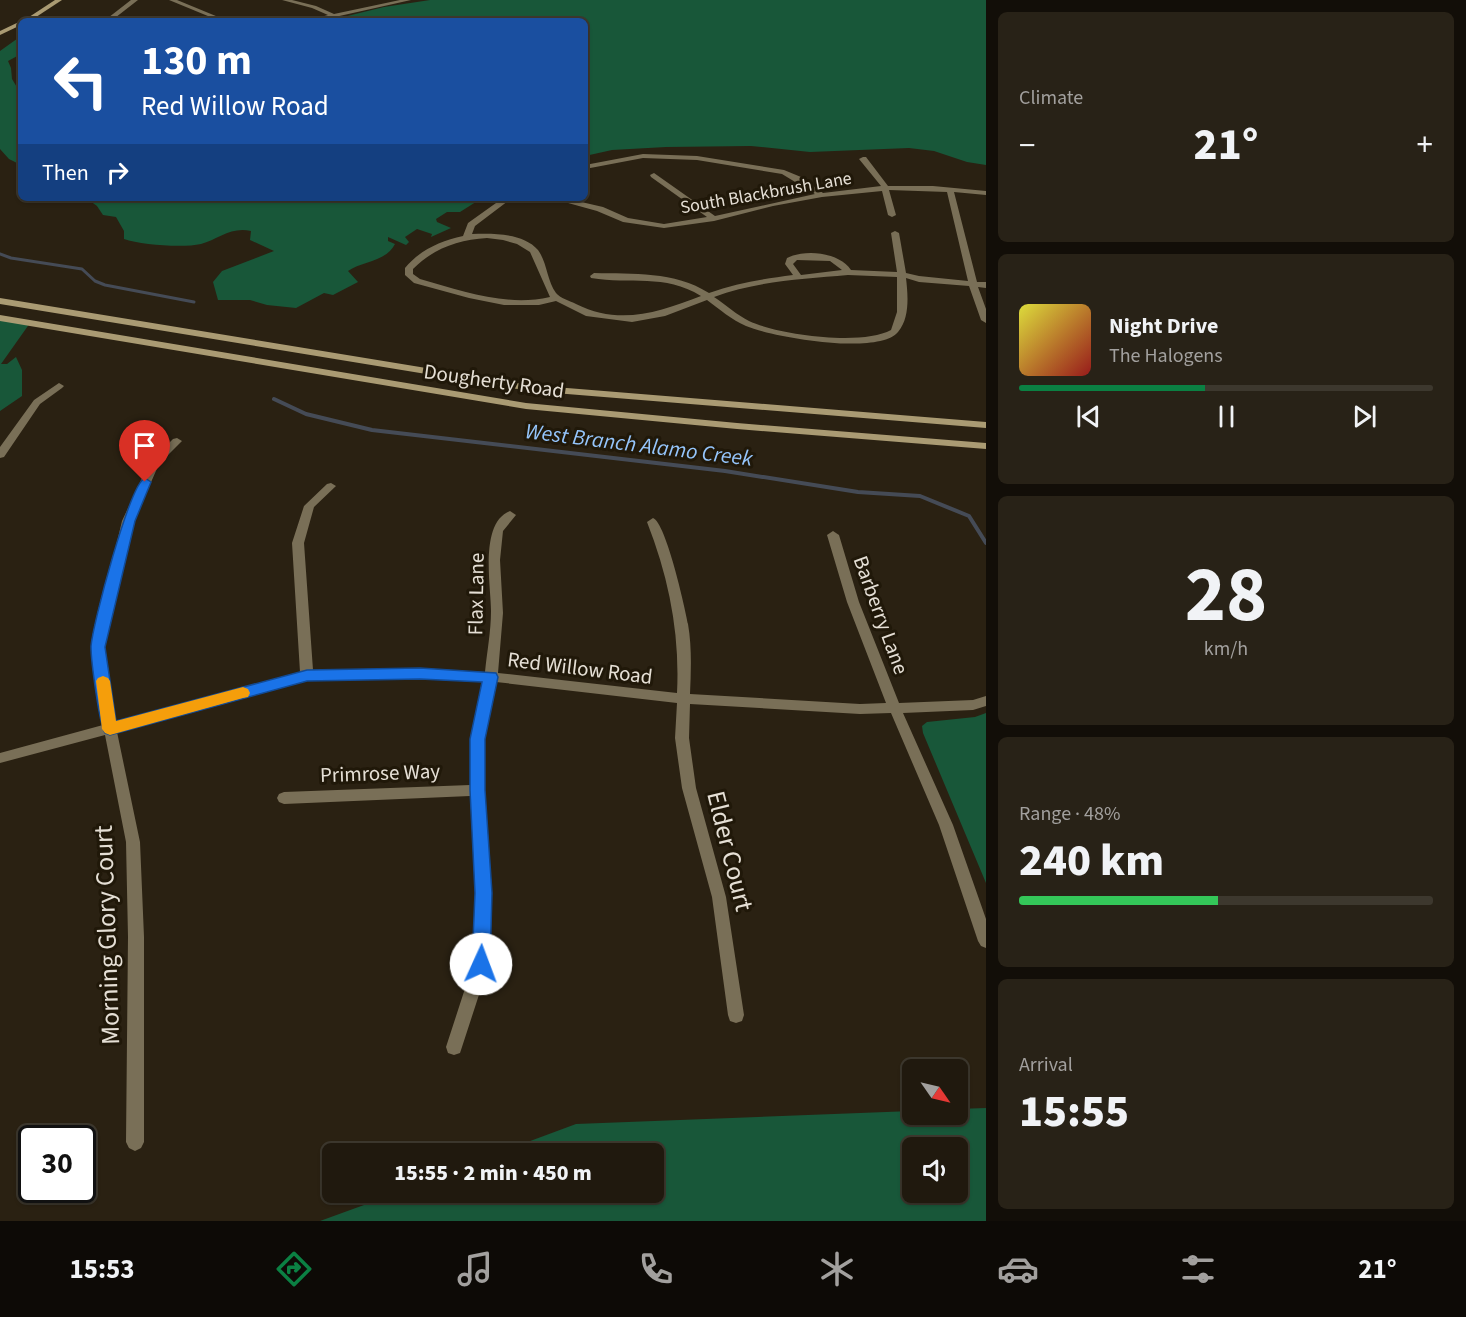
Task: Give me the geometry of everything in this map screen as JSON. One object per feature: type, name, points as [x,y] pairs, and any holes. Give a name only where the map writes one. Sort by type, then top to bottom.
[{"type":"main road","points":[[31,18],[59,0]]},
{"type":"main road","points":[[0,33],[18,24]]},
{"type":"main road","name":"Dougherty Road","points":[[0,301],[530,388],[986,425]]},
{"type":"main road","name":"Dougherty Road","points":[[0,318],[526,406],[986,446]]},
{"type":"street","points":[[111,18],[135,0]]},
{"type":"street","points":[[172,0],[217,18]]},
{"type":"street","points":[[285,0],[314,7],[333,15]]},
{"type":"street","points":[[321,18],[408,0]]},
{"type":"street","points":[[588,166],[643,156],[697,158],[784,172],[822,195]]},
{"type":"street","points":[[862,159],[885,188],[892,214]]},
{"type":"street","points":[[654,175],[714,219]]},
{"type":"street","name":"South Blackbrush Lane","points":[[567,201],[600,209],[642,224],[676,225],[822,195],[885,188],[986,193]]},
{"type":"street","points":[[950,190],[972,280],[986,320]]},
{"type":"street","points":[[467,237],[471,225],[504,201]]},
{"type":"street","points":[[594,276],[681,282],[738,317],[765,329],[780,333],[867,341],[889,336],[898,326],[903,275],[895,233]]},
{"type":"street","points":[[557,298],[536,303],[503,304],[417,281],[409,275],[409,268],[433,249],[467,237],[508,238],[530,247],[537,255],[552,294],[557,298],[589,314],[632,319],[662,314],[707,296],[756,282],[848,272],[903,275],[920,279],[972,280],[986,277]]},
{"type":"street","points":[[799,278],[789,264],[790,260],[796,257],[836,259],[843,263],[848,272]]},
{"type":"street","points":[[972,280],[986,285]]},
{"type":"street","points":[[0,456],[37,402],[59,386]]},
{"type":"street","name":"Morning Glory Court","points":[[135,1142],[136,937],[133,842],[110,729],[98,647],[128,521],[153,463],[177,441]]},
{"type":"street","points":[[307,675],[298,543],[309,506],[330,486]]},
{"type":"street","name":"Flax Lane","points":[[454,1047],[481,964],[484,893],[477,790],[477,739],[491,677],[497,613],[494,560],[498,530],[510,515]]},
{"type":"street","name":"Elder Court","points":[[653,522],[664,550],[682,624],[685,668],[682,738],[689,788],[719,897],[736,1015]]},
{"type":"street","name":"Barberry Lane","points":[[833,535],[853,602],[946,825],[986,941]]},
{"type":"street","name":"Red Willow Road","points":[[0,758],[307,675],[420,674],[491,677],[683,699],[860,709],[973,705],[986,701]]},
{"type":"street","name":"Primrose Way","points":[[284,798],[477,790]]},
{"type":"green space","points":[[430,0],[986,0],[986,165],[967,162],[934,151],[909,148],[810,152],[751,146],[666,147],[612,150],[588,155],[588,18],[339,18],[384,7]]},
{"type":"green space","points":[[18,38],[18,56],[8,61],[12,79],[18,89],[18,164],[9,159],[0,149],[0,51]]},
{"type":"green space","points":[[90,201],[477,201],[460,212],[447,212],[436,219],[437,222],[451,228],[431,237],[432,234],[417,229],[405,237],[409,242],[406,245],[388,237],[388,241],[395,244],[391,250],[380,258],[348,271],[358,282],[333,295],[324,293],[296,308],[267,305],[250,300],[218,300],[213,282],[222,271],[274,251],[250,240],[251,231],[238,230],[201,244],[184,246],[141,243],[124,239],[124,231],[116,217],[103,215]]},
{"type":"green space","points":[[0,318],[30,323],[1,364],[7,364],[16,357],[22,370],[22,396],[0,411]]},
{"type":"green space","points":[[986,713],[986,883],[922,726],[927,722],[975,717]]},
{"type":"green space","points":[[986,1108],[986,1221],[320,1221],[370,1203],[664,1203],[664,1143],[525,1143],[576,1124],[902,1111],[902,1125],[968,1125],[968,1109]]},
{"type":"waterway","name":"West Branch Alamo Creek","points":[[0,254],[11,258],[82,269],[95,281],[105,285],[194,302]]},
{"type":"waterway","name":"West Branch Alamo Creek","points":[[274,399],[306,414],[372,430],[725,471],[858,492],[920,496],[969,516],[986,543]]},
{"type":"slow traffic","points":[[103,681],[110,729],[243,693]]},
{"type":"route","points":[[145,482],[128,521],[98,647],[110,729],[307,675],[420,674],[491,677],[477,739],[477,790],[484,893],[481,964]]}]
